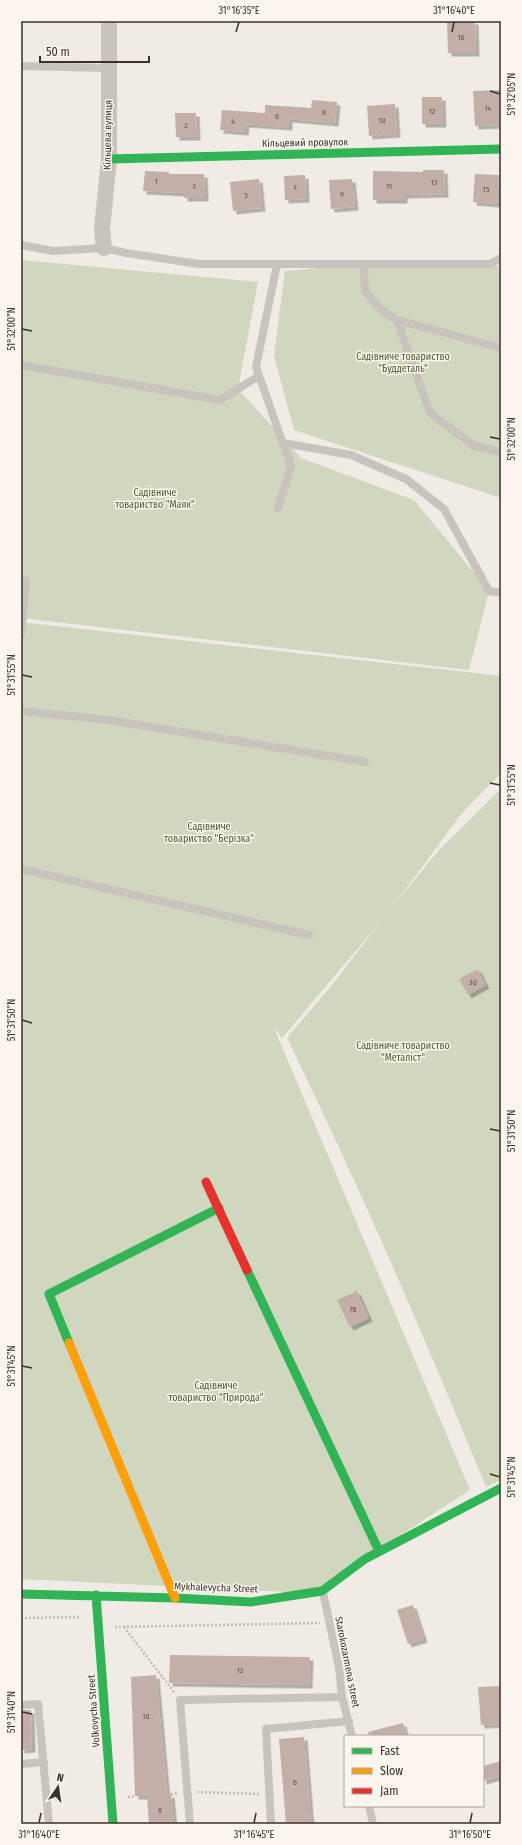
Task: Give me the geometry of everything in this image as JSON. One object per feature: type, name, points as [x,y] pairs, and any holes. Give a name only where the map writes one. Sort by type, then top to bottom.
[{"type":"street","name":"Кільцева вулиця","points":[[104,248],[102,229],[109,159],[109,21]]},
{"type":"street","name":"Кільцевий провулок","points":[[109,159],[501,149]]},
{"type":"street","points":[[206,1182],[379,1551]]},
{"type":"street","points":[[175,1598],[49,1294],[219,1208]]},
{"type":"street","name":"Mykhalevycha Street","points":[[21,1594],[96,1595],[251,1602],[322,1591],[365,1559],[501,1488]]},
{"type":"street","name":"Volkovycha Street","points":[[96,1595],[113,1824]]},
{"type":"lane","points":[[21,66],[108,68]]},
{"type":"lane","points":[[21,245],[53,251],[104,248],[126,253],[199,264],[490,264],[501,258]]},
{"type":"lane","points":[[277,264],[256,367],[291,466],[278,508]]},
{"type":"lane","points":[[364,264],[365,290],[381,310],[397,320],[501,348]]},
{"type":"lane","points":[[397,320],[430,413],[474,446],[501,452]]},
{"type":"lane","points":[[21,365],[220,400],[259,376]]},
{"type":"lane","points":[[284,443],[352,456],[406,478],[444,509],[489,591],[501,593]]},
{"type":"lane","points":[[21,580],[26,581],[21,634]]},
{"type":"lane","points":[[21,711],[109,720],[365,762]]},
{"type":"lane","points":[[21,869],[309,935]]},
{"type":"lane","name":"Starokozarmena street","points":[[322,1591],[339,1668],[342,1697],[352,1735]]},
{"type":"lane","points":[[190,1824],[180,1700],[342,1697]]},
{"type":"lane","points":[[21,1705],[38,1704],[49,1824]]},
{"type":"lane","points":[[271,1824],[266,1729],[349,1721]]},
{"type":"lane","points":[[21,1764],[44,1762]]},
{"type":"lane","points":[[369,1807],[373,1824]]},
{"type":"path","points":[[21,1618],[98,1617]]},
{"type":"path","points":[[98,1627],[330,1622]]},
{"type":"path","points":[[124,1627],[180,1700]]},
{"type":"path","points":[[188,1791],[270,1794]]},
{"type":"green space","name":"Садівниче товариство \"Маяк\"","points":[[21,260],[258,282],[238,389],[301,458],[414,500],[489,591],[469,670],[21,618]]},
{"type":"green space","name":"Садівниче товариство \"Буддеталь\"","points":[[364,264],[501,266],[501,498],[294,430],[274,356],[285,271]]},
{"type":"green space","points":[[21,622],[501,676],[501,773],[462,813],[393,906],[439,850],[501,789],[501,1480],[486,1487],[390,1261],[340,1149],[287,1038],[332,985],[381,921],[282,1038],[274,1028],[470,1490],[311,1593],[21,1579]]},
{"type":"building","points":[[447,21],[475,21],[476,53],[448,53]]},
{"type":"building","points":[[501,90],[501,125],[475,126],[473,91]]},
{"type":"building","points":[[422,97],[442,97],[443,124],[422,124]]},
{"type":"building","points":[[312,100],[337,102],[335,123],[289,119],[289,127],[246,124],[245,132],[220,130],[222,110],[265,113],[265,105],[311,108]]},
{"type":"building","points":[[395,104],[397,134],[369,136],[367,106]]},
{"type":"building","points":[[175,113],[196,113],[197,137],[176,137]]},
{"type":"building","points":[[423,170],[444,170],[445,194],[404,195],[404,200],[373,200],[373,171],[423,172]]},
{"type":"building","points":[[145,171],[169,172],[169,174],[204,174],[205,198],[184,198],[184,193],[143,191]]},
{"type":"building","points":[[475,174],[499,175],[497,204],[473,202]]},
{"type":"building","points":[[305,175],[306,199],[285,200],[284,176]]},
{"type":"building","points":[[259,179],[262,208],[233,211],[230,182]]},
{"type":"building","points":[[352,179],[355,207],[331,209],[329,180]]},
{"type":"building","points":[[478,969],[486,985],[468,995],[459,979]]},
{"type":"building","points":[[357,1291],[369,1318],[350,1327],[337,1300]]},
{"type":"building","points":[[413,1605],[424,1639],[408,1644],[397,1610]]},
{"type":"building","points":[[170,1655],[310,1657],[309,1685],[169,1683]]},
{"type":"building","points":[[156,1675],[167,1795],[171,1794],[174,1824],[149,1824],[147,1796],[135,1796],[131,1677]]},
{"type":"building","points":[[501,1686],[501,1724],[481,1725],[478,1687]]},
{"type":"building","points":[[21,1710],[31,1710],[32,1749],[21,1750]]},
{"type":"building","points":[[403,1723],[406,1735],[369,1735],[368,1732]]},
{"type":"building","points":[[304,1737],[311,1824],[286,1824],[279,1739]]},
{"type":"building","points":[[501,1761],[501,1776],[484,1781],[484,1766]]},
{"type":"traffic: fast","points":[[109,159],[501,149]]},
{"type":"traffic: fast","points":[[69,1343],[49,1294],[219,1208]]},
{"type":"traffic: fast","points":[[247,1270],[379,1551]]},
{"type":"traffic: fast","points":[[21,1594],[175,1598],[251,1602],[322,1591],[365,1559],[501,1488]]},
{"type":"traffic: fast","points":[[96,1595],[113,1824]]},
{"type":"traffic: slow","points":[[69,1343],[175,1598]]},
{"type":"traffic: jam","points":[[206,1182],[247,1270]]},
{"type":"park label","name":"Садівниче товариство \"Берізка\"","points":[[209,832]]},
{"type":"park label","name":"Садівниче товариство \"Металіст\"","points":[[403,1052]]},
{"type":"park label","name":"Садівниче товариство \"Природа\"","points":[[216,1392]]}]
